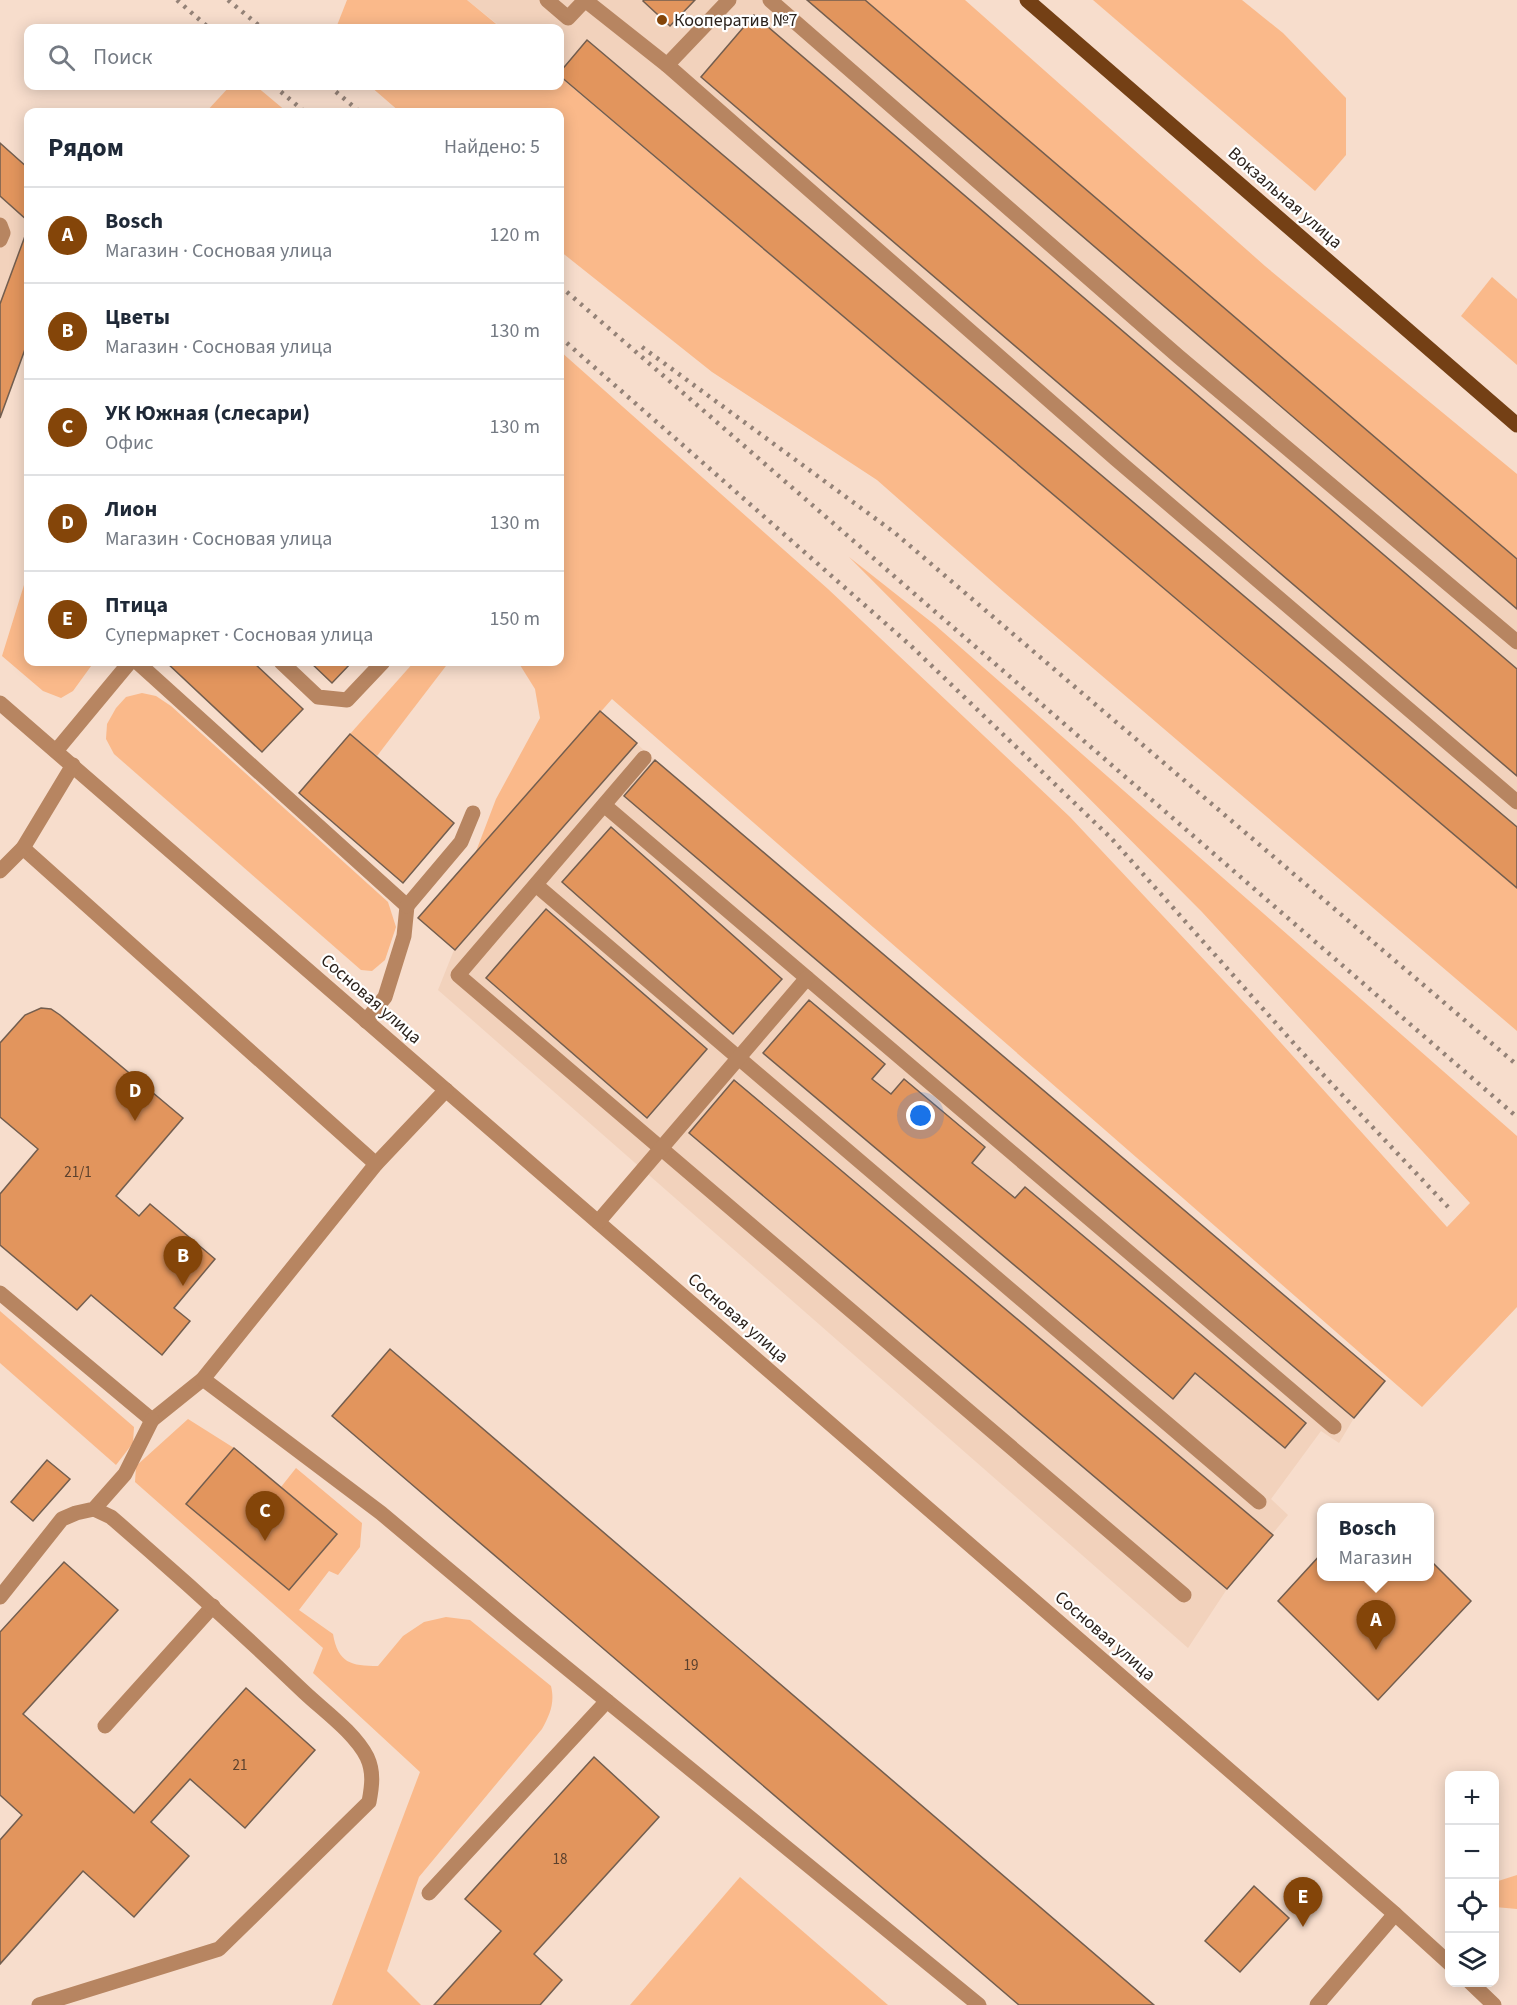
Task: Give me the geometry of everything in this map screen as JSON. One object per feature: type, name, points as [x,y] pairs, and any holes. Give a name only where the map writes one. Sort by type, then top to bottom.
[{"type":"main road","name":"Вокзальная улица","points":[[1027,0],[1517,425]]},
{"type":"street","points":[[547,0],[568,18],[585,0],[667,65],[1107,451],[1517,802]]},
{"type":"street","points":[[667,65],[729,0]]},
{"type":"street","points":[[770,0],[1179,357],[1517,642]]},
{"type":"street","points":[[0,225],[3,233],[0,240]]},
{"type":"street","points":[[56,751],[127,666]]},
{"type":"street","points":[[141,666],[407,906]]},
{"type":"street","points":[[285,666],[318,697],[347,700],[379,666]]},
{"type":"street","name":"Сосновая улица","points":[[0,703],[1395,1914],[1445,1960]]},
{"type":"street","points":[[644,758],[458,975],[1184,1595]]},
{"type":"street","points":[[0,871],[23,848],[73,765]]},
{"type":"street","points":[[604,805],[1334,1427]]},
{"type":"street","points":[[366,1021],[385,997],[405,936],[407,906],[461,842],[473,813]]},
{"type":"street","points":[[23,848],[376,1164]]},
{"type":"street","points":[[536,885],[1259,1502]]},
{"type":"street","points":[[597,1222],[807,978]]},
{"type":"street","points":[[0,1597],[62,1519],[94,1509],[125,1474],[152,1420],[203,1379],[376,1164],[446,1090]]},
{"type":"street","points":[[0,1293],[152,1420]]},
{"type":"street","points":[[203,1379],[381,1513],[979,2005]]},
{"type":"street","points":[[39,2005],[219,1949],[369,1802],[373,1778],[367,1757],[350,1733],[213,1606],[111,1517],[94,1509]]},
{"type":"street","points":[[105,1726],[213,1606]]},
{"type":"street","points":[[429,1893],[607,1701]]},
{"type":"street","points":[[1317,2005],[1395,1914]]},
{"type":"street","points":[[1474,1987],[1494,2005]]},
{"type":"shaded area","points":[[347,0],[467,0],[496,24],[338,24]]},
{"type":"shaded area","points":[[467,0],[865,0],[1517,559],[1517,888],[564,79],[564,24],[497,24]]},
{"type":"shaded area","points":[[864,0],[965,0],[1265,266],[1517,474],[1517,559]]},
{"type":"shaded area","points":[[1093,0],[1242,0],[1283,33],[1346,98],[1346,155],[1315,191]]},
{"type":"shaded area","points":[[564,80],[1517,888],[1517,1031],[1004,592],[877,480],[712,372],[564,254],[564,108],[395,108],[375,90],[564,90]]},
{"type":"shaded area","points":[[226,90],[261,90],[282,108],[210,108]]},
{"type":"shaded area","points":[[0,143],[24,164],[24,352],[0,418]]},
{"type":"shaded area","points":[[1492,277],[1517,299],[1517,365],[1461,316]]},
{"type":"shaded area","points":[[564,355],[828,589],[1070,817],[1254,1013],[1447,1227],[1470,1203],[1202,912],[849,557],[935,625],[1517,1136],[1517,1307],[1422,1407],[612,699],[475,854],[496,799],[540,718],[535,689],[521,666],[564,666]]},
{"type":"shaded area","points":[[24,585],[24,666],[91,666],[73,691],[61,698],[43,691],[2,656]]},
{"type":"shaded area","points":[[410,666],[446,666],[377,756],[350,734]]},
{"type":"shaded area","points":[[142,693],[156,696],[171,706],[388,902],[396,927],[385,960],[372,971],[361,970],[114,754],[106,739],[107,724],[116,708],[126,697]]},
{"type":"shaded area","points":[[600,711],[1385,1381],[1354,1418],[1339,1443],[1321,1431],[1271,1499],[1288,1515],[1227,1589],[1188,1648],[438,990],[454,950],[418,918]]},
{"type":"shaded area","points":[[0,1311],[134,1427],[133,1443],[116,1465],[0,1363]]},
{"type":"shaded area","points":[[188,1419],[234,1448],[187,1504],[289,1590],[337,1534],[281,1487],[296,1468],[362,1523],[360,1547],[338,1575],[329,1571],[299,1610],[333,1634],[338,1651],[347,1661],[353,1664],[378,1666],[403,1636],[424,1622],[446,1617],[470,1620],[551,1686],[551,1708],[542,1729],[419,1877],[387,1971],[421,2005],[332,2005],[420,1772],[313,1673],[323,1648],[135,1482],[136,1466]]},
{"type":"shaded area","points":[[1517,1875],[1517,1909],[1499,1907],[1499,1881]]},
{"type":"shaded area","points":[[740,1877],[888,2005],[630,2005]]},
{"type":"building","points":[[644,0],[695,0],[670,26]]},
{"type":"building","points":[[807,0],[865,0],[1517,559],[1517,609]]},
{"type":"building","points":[[754,15],[1517,669],[1517,776],[701,77]]},
{"type":"building","points":[[587,40],[1517,827],[1517,888],[564,79],[564,67]]},
{"type":"building","points":[[0,143],[24,164],[24,217],[0,196]]},
{"type":"building","points":[[24,239],[24,352],[0,418],[0,304]]},
{"type":"building","points":[[170,666],[257,666],[303,709],[262,752]]},
{"type":"building","points":[[314,666],[348,666],[332,683]]},
{"type":"building","points":[[600,711],[637,743],[455,950],[418,918]]},
{"type":"building","points":[[350,734],[454,823],[403,883],[299,793]]},
{"type":"building","points":[[655,760],[1385,1381],[1354,1418],[624,796]]},
{"type":"building","points":[[611,827],[782,979],[733,1034],[562,882]]},
{"type":"building","points":[[546,909],[707,1049],[647,1118],[486,978]]},
{"type":"building","points":[[809,1000],[885,1064],[872,1079],[891,1094],[904,1079],[985,1147],[972,1163],[1015,1198],[1025,1187],[1306,1423],[1285,1448],[1195,1373],[1173,1399],[763,1053]]},
{"type":"building","points":[[41,1008],[51,1009],[60,1015],[183,1118],[116,1196],[139,1216],[150,1204],[215,1259],[174,1308],[190,1321],[162,1355],[91,1295],[77,1310],[0,1245],[0,1194],[38,1149],[0,1117],[0,1043],[25,1015]]},
{"type":"building","points":[[734,1080],[1273,1535],[1227,1589],[689,1133]]},
{"type":"building","points":[[390,1349],[1154,2005],[1019,2005],[332,1416]]},
{"type":"building","points":[[234,1448],[337,1534],[289,1590],[186,1504]]},
{"type":"building","points":[[47,1460],[70,1479],[33,1521],[11,1502]]},
{"type":"building","points":[[1317,1558],[1317,1581],[1434,1581],[1434,1564],[1471,1601],[1378,1700],[1278,1601]]},
{"type":"building","points":[[64,1562],[118,1610],[23,1714],[134,1813],[246,1688],[315,1750],[245,1828],[190,1779],[151,1822],[189,1856],[134,1917],[83,1871],[0,1964],[0,1840],[22,1815],[0,1795],[0,1632]]},
{"type":"building","points":[[594,1757],[659,1817],[534,1954],[562,1980],[540,2005],[434,2005],[501,1931],[465,1899]]},
{"type":"building","points":[[1254,1886],[1289,1918],[1240,1972],[1205,1941]]},
{"type":"railway","points":[[177,0],[204,24]]},
{"type":"railway","points":[[228,0],[257,24]]},
{"type":"railway","points":[[279,90],[300,108]]},
{"type":"railway","points":[[334,90],[355,108]]},
{"type":"railway","points":[[564,289],[1517,1117]]},
{"type":"railway","points":[[564,341],[910,645],[1111,838],[1297,1047],[1448,1207]]},
{"type":"railway","points":[[642,347],[895,533],[1517,1065]]},
{"type":"place","name":"Кооператив №7","points":[[662,20]]},
{"type":"place","name":"Лион","points":[[135,1121]]},
{"type":"place","name":"Цветы","points":[[183,1286]]},
{"type":"place","name":"УК Южная (слесари)","points":[[265,1541]]},
{"type":"place","name":"Bosch","points":[[1376,1650]]},
{"type":"place","name":"Птица","points":[[1303,1927]]}]
